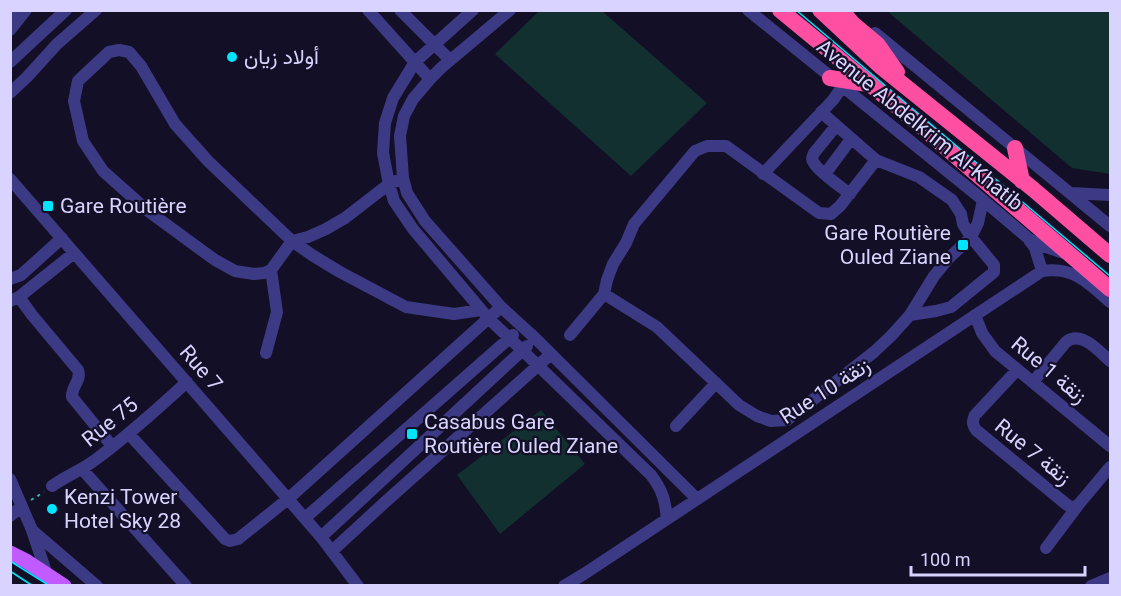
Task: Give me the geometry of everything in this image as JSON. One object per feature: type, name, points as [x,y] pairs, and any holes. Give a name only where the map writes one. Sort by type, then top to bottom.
[{"type":"highway","points":[[780,10],[922,127],[1110,289]]},
{"type":"highway","points":[[820,10],[880,66],[1110,255]]},
{"type":"highway","points":[[841,10],[853,24],[878,45],[907,88]]},
{"type":"highway","points":[[836,82],[869,84]]},
{"type":"highway","points":[[1015,148],[1022,181]]},
{"type":"main road","points":[[10,553],[64,585]]},
{"type":"street","points":[[10,30],[26,10]]},
{"type":"street","points":[[10,63],[66,10]]},
{"type":"street","points":[[10,93],[57,44],[96,10]]},
{"type":"street","points":[[368,10],[430,79]]},
{"type":"street","points":[[400,10],[450,60]]},
{"type":"street","points":[[473,10],[415,62],[393,98],[385,123],[383,153],[388,184],[394,201],[413,230],[485,315],[651,475],[660,486],[667,519]]},
{"type":"street","points":[[510,10],[450,60],[413,99],[404,116],[400,136],[407,193],[425,221],[501,307],[552,354],[697,499]]},
{"type":"street","name":"Avenue Abdelkrim Al-Khatib","points":[[748,10],[1029,239],[1075,258]]},
{"type":"street","name":"Avenue Abdelkrim Al-Khatib","points":[[848,10],[1110,226]]},
{"type":"street","points":[[404,178],[388,184],[326,230],[292,241],[271,270],[254,274],[235,271],[215,260],[148,211],[104,171],[83,141],[74,101],[78,81],[109,52],[120,50],[129,52],[141,66],[176,124],[208,161],[292,241],[340,272],[406,307],[454,314],[485,315]]},
{"type":"street","points":[[763,174],[820,112],[836,82]]},
{"type":"street","points":[[820,112],[876,160],[919,177],[952,200],[962,214],[963,224],[971,237],[994,265],[994,272],[951,307],[910,315]]},
{"type":"street","points":[[836,126],[814,153],[812,159],[825,174],[850,194]]},
{"type":"street","points":[[825,174],[851,139]]},
{"type":"street","points":[[570,335],[604,294],[613,264],[634,224],[695,151],[707,146],[726,146],[819,213],[831,214],[876,160]]},
{"type":"street","name":"Rue 7","points":[[10,179],[305,518],[358,585]]},
{"type":"street","points":[[1071,193],[1110,195]]},
{"type":"street","points":[[604,294],[657,327],[739,405],[771,422],[787,420],[874,352],[910,315],[934,276],[971,237],[978,223],[983,200]]},
{"type":"street","points":[[10,279],[21,274],[62,238]]},
{"type":"street","points":[[1029,239],[1035,248],[1042,271],[1056,270],[1071,273],[1088,283],[1110,302]]},
{"type":"street","points":[[74,253],[15,299],[32,315],[78,370],[79,380],[71,392],[72,396],[112,446]]},
{"type":"street","points":[[266,353],[277,312],[271,270]]},
{"type":"street","name":"Rue 10 زنقة","points":[[564,585],[1042,271]]},
{"type":"street","points":[[129,434],[225,539],[230,541],[238,539],[288,499],[485,315],[501,307]]},
{"type":"street","name":"Rue 1 زنقة","points":[[975,315],[988,344],[1110,446]]},
{"type":"street","points":[[305,518],[510,339],[521,325]]},
{"type":"street","points":[[1033,382],[1072,337],[1083,339],[1110,361]]},
{"type":"street","points":[[321,537],[535,338]]},
{"type":"street","points":[[332,551],[552,354]]},
{"type":"street","name":"Rue 7 زنقة","points":[[1017,370],[975,415],[972,425],[1066,504],[1071,507],[1079,504]]},
{"type":"street","name":"Rue 75","points":[[52,486],[82,469],[129,434],[187,382]]},
{"type":"street","points":[[676,426],[716,383]]},
{"type":"street","points":[[1046,548],[1110,467]]},
{"type":"street","points":[[82,469],[186,585]]},
{"type":"street","points":[[10,479],[32,530],[47,575]]},
{"type":"street","points":[[10,516],[21,507]]},
{"type":"street","points":[[32,530],[91,583]]},
{"type":"street","points":[[584,574],[592,585]]},
{"type":"street","points":[[1091,585],[1110,578]]},
{"type":"path","points":[[21,507],[52,486]]},
{"type":"green space","points":[[539,11],[602,11],[707,103],[631,176],[495,54]]},
{"type":"green space","points":[[887,11],[1110,11],[1110,174],[1072,168]]},
{"type":"green space","points":[[541,410],[585,464],[500,534],[457,475]]},
{"type":"tram line","points":[[796,10],[1110,276]]},
{"type":"tram line","points":[[10,561],[50,586]]},
{"type":"tram line","points":[[10,571],[33,586]]},
{"type":"place","name":"أولاد زيان","points":[[232,57]]},
{"type":"place","name":"Gare Routière","points":[[48,206]]},
{"type":"place","name":"Gare Routière Ouled Ziane","points":[[963,245]]},
{"type":"place","name":"Casabus Gare Routière Ouled Ziane","points":[[412,434]]},
{"type":"place","name":"Kenzi Tower Hotel Sky 28","points":[[52,509]]}]
